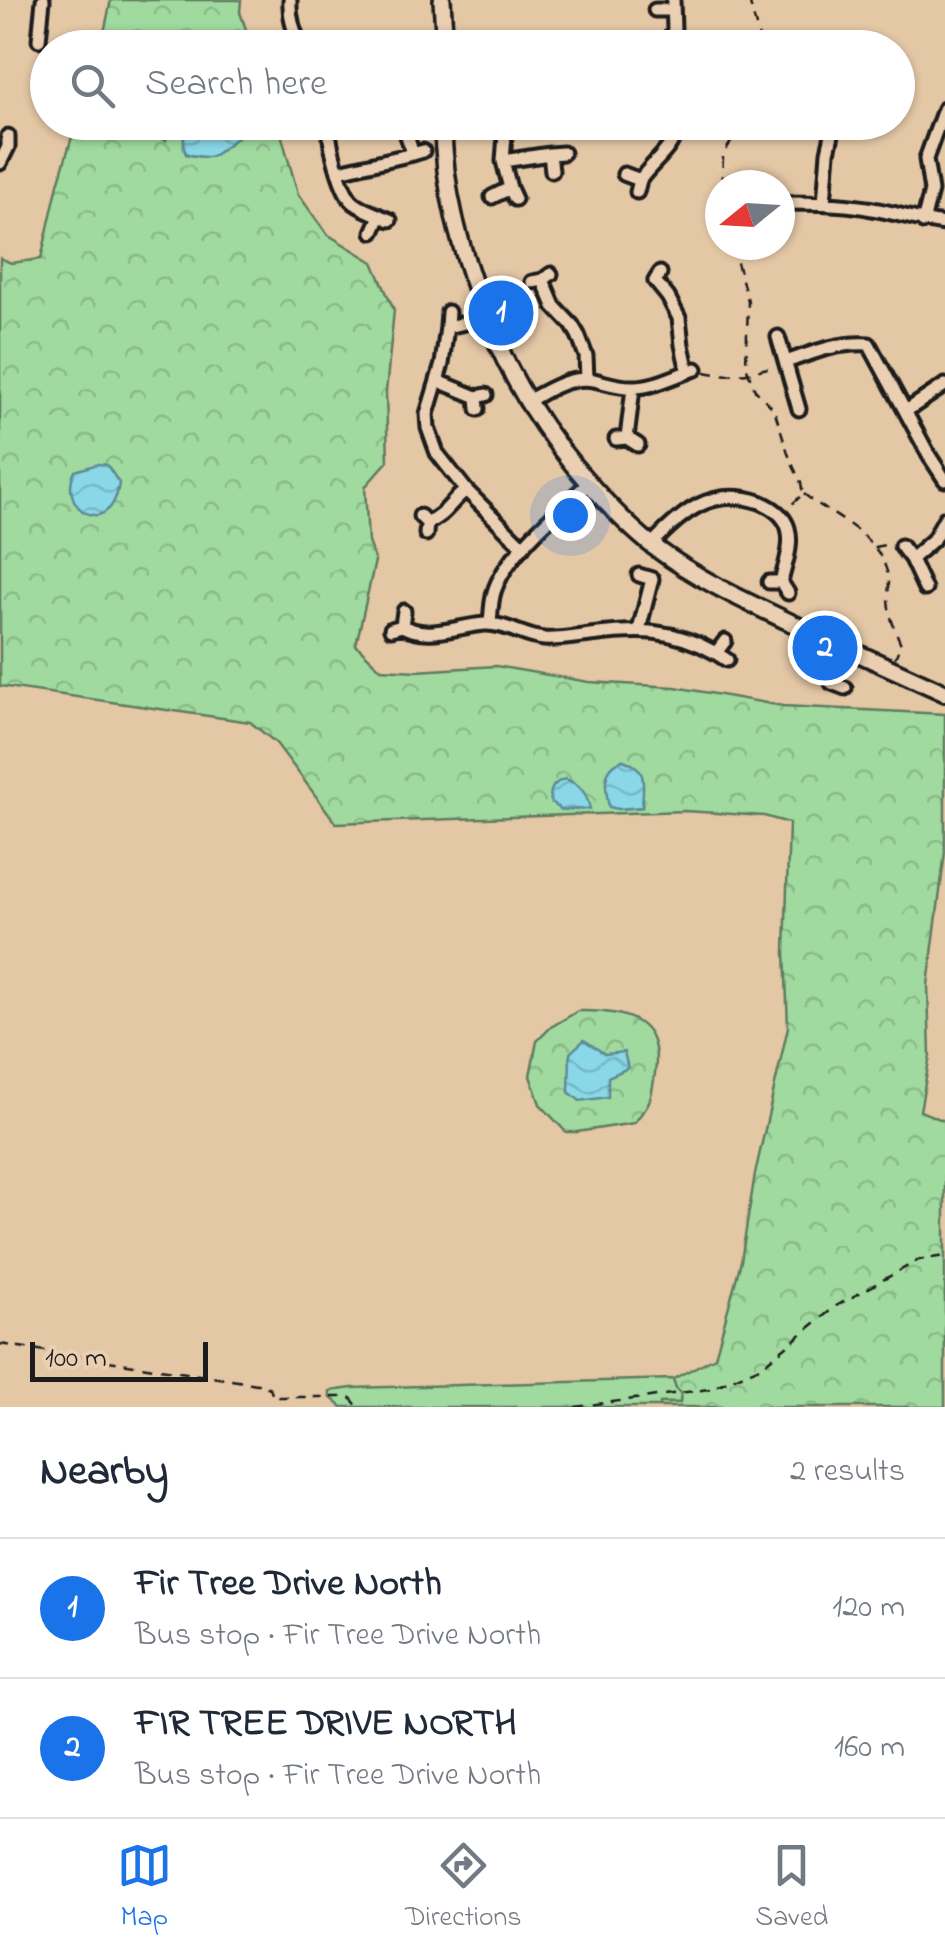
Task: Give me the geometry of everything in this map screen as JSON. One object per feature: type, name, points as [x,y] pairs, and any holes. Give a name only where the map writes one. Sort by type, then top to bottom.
[{"type":"street","points":[[40,30],[43,0]]},
{"type":"street","points":[[290,0],[293,30]]},
{"type":"street","points":[[442,0],[444,30]]},
{"type":"street","points":[[654,10],[673,5],[674,30]]},
{"type":"street","points":[[923,222],[931,190],[926,159],[942,115],[927,114]]},
{"type":"street","points":[[0,163],[8,147],[8,135]]},
{"type":"street","points":[[329,140],[352,202],[385,218],[373,232]]},
{"type":"street","points":[[339,171],[418,153],[410,140]]},
{"type":"street","points":[[444,140],[446,184],[460,243],[496,342],[526,402],[564,457],[651,545],[733,596],[945,694]]},
{"type":"street","points":[[492,197],[512,193],[503,161],[505,140]]},
{"type":"street","points":[[624,174],[638,186],[673,140]]},
{"type":"street","points":[[824,203],[831,140]]},
{"type":"street","points":[[503,161],[556,153],[552,171]]},
{"type":"street","points":[[795,204],[870,208],[945,224]]},
{"type":"street","points":[[526,402],[560,383],[587,379],[633,388],[692,370],[682,345],[679,318],[657,277],[641,286]]},
{"type":"street","points":[[542,279],[554,306],[578,335],[586,356],[587,379]]},
{"type":"street","points":[[448,312],[438,381],[428,414],[432,442],[466,490],[523,547]]},
{"type":"street","points":[[448,327],[465,323]]},
{"type":"street","points":[[778,337],[799,408]]},
{"type":"street","points":[[786,362],[852,342],[870,344],[945,480]]},
{"type":"street","points":[[438,381],[481,400]]},
{"type":"street","points":[[906,411],[945,385]]},
{"type":"street","points":[[627,441],[633,388]]},
{"type":"street","points":[[490,624],[495,589],[502,574],[523,547],[589,483]]},
{"type":"street","points":[[424,524],[446,512],[466,490]]},
{"type":"street","points":[[651,545],[684,513],[712,500],[753,500],[770,506],[788,526],[790,542],[779,586]]},
{"type":"street","points":[[911,560],[933,540],[945,518]]},
{"type":"street","points":[[902,546],[926,588]]},
{"type":"street","points":[[639,575],[652,579],[640,630]]},
{"type":"street","points":[[404,611],[397,628],[414,632],[490,624],[552,639],[640,630],[672,634],[722,657],[725,641]]},
{"type":"street","points":[[836,689],[835,671],[846,648]]},
{"type":"path","points":[[750,0],[757,30]]},
{"type":"path","points":[[722,170],[723,155],[732,140]]},
{"type":"path","points":[[736,260],[748,302],[746,366],[756,390],[774,409],[803,494],[867,538],[889,578],[892,623],[902,644],[890,668]]},
{"type":"path","points":[[692,370],[724,376],[786,362]]},
{"type":"path","points":[[781,515],[803,494]]},
{"type":"path","points":[[874,547],[886,543],[902,546]]},
{"type":"path","points":[[576,1407],[709,1389],[762,1366],[836,1306],[919,1260],[945,1256]]},
{"type":"path","points":[[0,1344],[263,1385],[270,1388],[273,1397],[350,1397],[358,1407]]},
{"type":"green space","points":[[111,0],[241,0],[240,12],[246,30],[105,30]]},
{"type":"green space","points":[[71,140],[184,140],[186,154],[207,157],[233,140],[283,140],[298,194],[327,234],[373,262],[394,310],[386,392],[388,461],[365,487],[368,542],[375,561],[356,645],[381,669],[496,666],[589,682],[675,687],[783,706],[945,714],[945,852],[928,985],[930,1056],[920,1111],[945,1121],[945,1407],[660,1407],[660,1403],[680,1403],[681,1394],[673,1379],[715,1357],[741,1261],[755,1174],[788,1027],[785,952],[789,823],[764,816],[685,811],[336,823],[276,743],[250,722],[0,686],[0,258],[11,263],[41,259]],"holes":[[[623,760],[636,768],[642,778],[642,807],[618,809]]]},
{"type":"green space","points":[[578,1011],[624,1016],[646,1029],[653,1040],[656,1055],[651,1095],[634,1123],[566,1132],[540,1104],[530,1076],[537,1041],[551,1027]]},
{"type":"green space","points":[[673,1379],[681,1394],[680,1403],[661,1403],[660,1407],[342,1407],[330,1397],[330,1391],[352,1388]]},
{"type":"water","points":[[184,140],[234,140],[207,157],[187,154]]},
{"type":"water","points":[[107,465],[119,483],[114,501],[97,515],[78,507],[71,485],[75,471]]},
{"type":"water","points":[[623,760],[641,772],[642,807],[609,807],[608,773]]},
{"type":"water","points":[[565,779],[582,790],[590,809],[561,810],[551,802],[553,787]]},
{"type":"water","points":[[584,1040],[605,1054],[624,1052],[628,1068],[608,1077],[608,1097],[580,1101],[569,1092],[570,1053]]},
{"type":"place","name":"Fir Tree Drive North","points":[[501,313]]},
{"type":"place","name":"FIR TREE DRIVE NORTH","points":[[825,648]]}]
